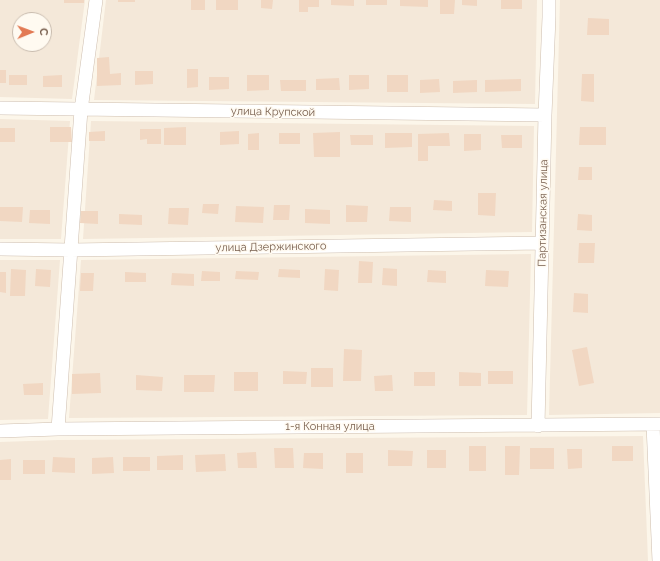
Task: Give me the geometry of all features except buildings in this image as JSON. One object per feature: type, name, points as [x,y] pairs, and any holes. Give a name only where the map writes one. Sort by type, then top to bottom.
[{"type":"street","points":[[58,429],[81,110],[96,0]]},
{"type":"street","name":"Партизанская улица","points":[[538,426],[549,0]]},
{"type":"street","name":"улица Крупской","points":[[0,108],[545,115]]},
{"type":"street","name":"улица Дзержинского","points":[[0,249],[71,250],[542,243]]},
{"type":"street","points":[[656,425],[659,561]]},
{"type":"street","name":"1-я Конная улица","points":[[0,431],[58,429],[656,425]]},
{"type":"shaded area","points":[[0,0],[85,0],[72,99],[0,97]]},
{"type":"shaded area","points":[[106,0],[537,0],[535,104],[94,100]]},
{"type":"shaded area","points":[[560,0],[660,0],[660,413],[549,415]]},
{"type":"shaded area","points":[[0,119],[70,121],[61,239],[0,239]]},
{"type":"shaded area","points":[[91,121],[534,126],[532,232],[83,239]]},
{"type":"shaded area","points":[[531,254],[527,415],[69,418],[81,260]]},
{"type":"shaded area","points":[[0,260],[60,260],[48,419],[0,420]]},
{"type":"shaded area","points":[[643,436],[648,561],[0,561],[0,442],[58,440]]}]
